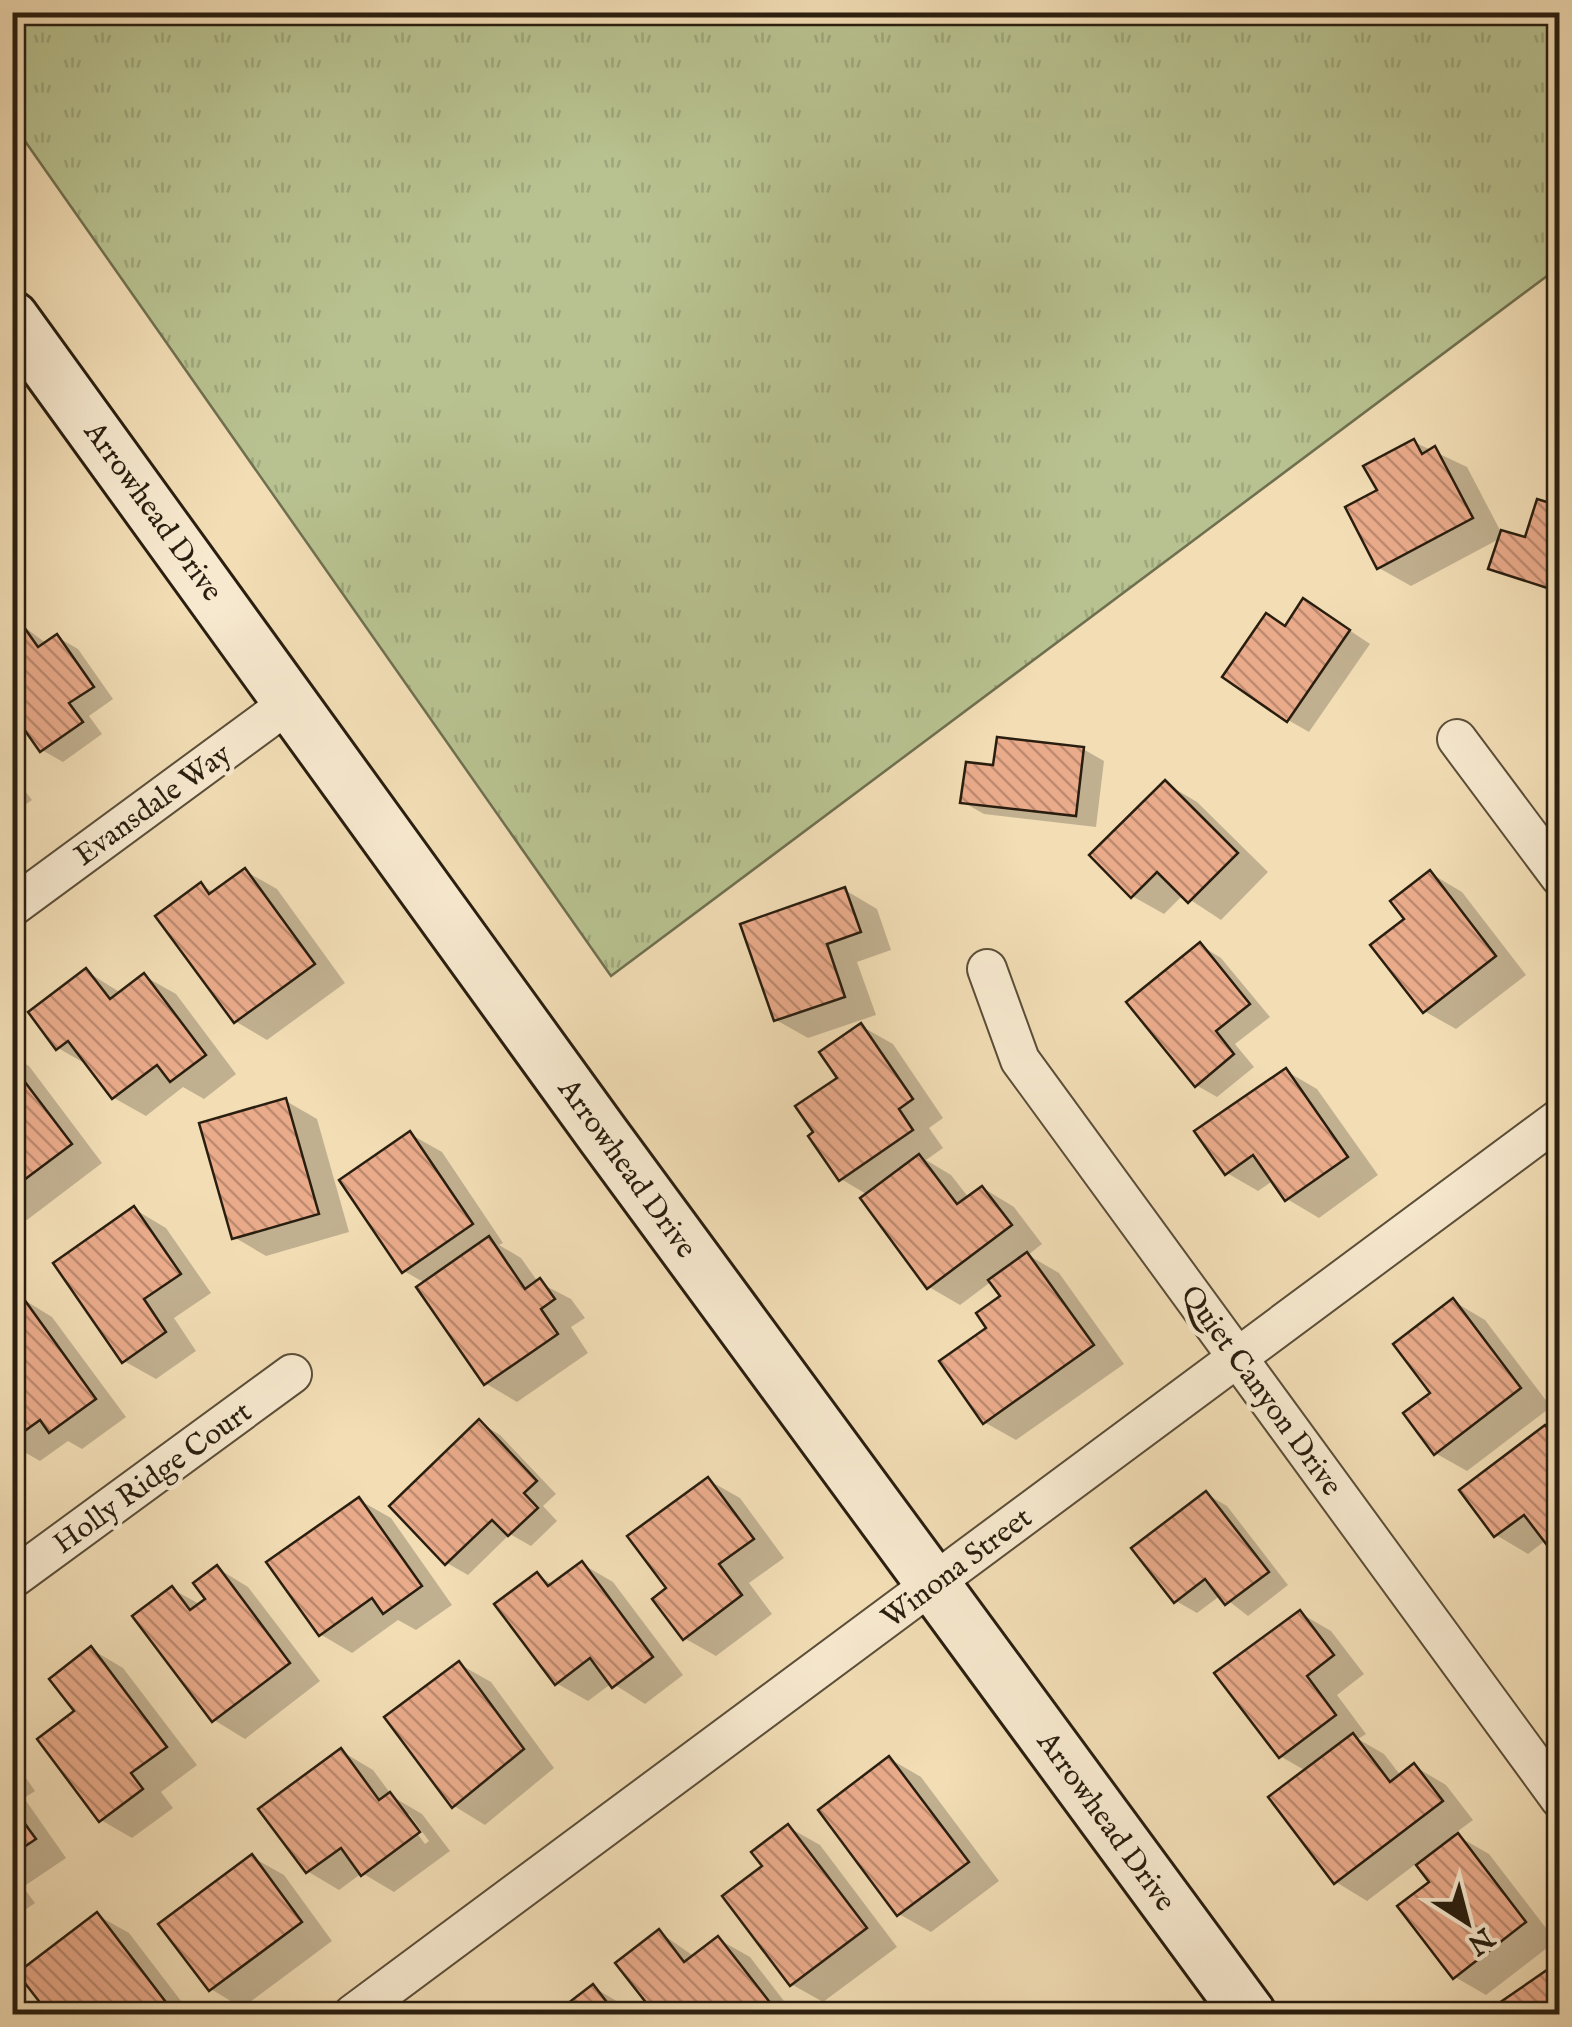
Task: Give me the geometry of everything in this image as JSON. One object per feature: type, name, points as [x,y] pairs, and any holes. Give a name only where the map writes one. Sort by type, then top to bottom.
[{"type":"main road","name":"Arrowhead Drive","points":[[12,318],[932,1585],[1249,2014]]},
{"type":"street","name":"Evansdale Way","points":[[12,907],[292,702]]},
{"type":"street","points":[[1457,739],[1560,877]]},
{"type":"street","name":"Quiet Canyon Drive","points":[[988,969],[1020,1060],[1560,1799]]},
{"type":"street","name":"Winona Street","points":[[353,2014],[1560,1118]]},
{"type":"street","name":"Holly Ridge Court","points":[[12,1579],[292,1374]]},
{"type":"green space","points":[[12,13],[1559,13],[1559,267],[611,976],[13,124]]},
{"type":"building","points":[[1414,439],[1422,454],[1435,446],[1473,518],[1377,569],[1345,507],[1377,490],[1363,466]]},
{"type":"building","points":[[1537,499],[1560,506],[1560,592],[1488,569],[1501,530],[1525,537]]},
{"type":"building","points":[[1303,598],[1350,630],[1287,722],[1222,677],[1266,613],[1285,626]]},
{"type":"building","points":[[19,620],[38,647],[57,634],[94,687],[69,703],[83,722],[40,752],[12,712],[12,624]]},
{"type":"building","points":[[997,737],[1084,747],[1076,816],[960,803],[966,762],[993,765]]},
{"type":"building","points":[[1165,780],[1238,853],[1188,903],[1157,872],[1131,898],[1089,855]]},
{"type":"building","points":[[245,868],[315,964],[234,1023],[155,916],[201,882],[209,894]]},
{"type":"building","points":[[1430,870],[1496,956],[1423,1013],[1370,945],[1404,919],[1390,901]]},
{"type":"building","points":[[845,887],[861,932],[827,944],[845,997],[774,1021],[740,924]]},
{"type":"building","points":[[1200,942],[1250,1004],[1216,1031],[1234,1054],[1195,1087],[1126,1002]]},
{"type":"building","points":[[86,968],[110,999],[144,973],[206,1055],[170,1082],[157,1065],[112,1099],[68,1041],[56,1050],[28,1012]]},
{"type":"building","points":[[861,1023],[913,1099],[899,1109],[913,1130],[839,1181],[808,1136],[813,1132],[795,1106],[837,1078],[819,1052]]},
{"type":"building","points":[[12,1065],[72,1144],[12,1189]]},
{"type":"building","points":[[1286,1068],[1348,1157],[1285,1201],[1253,1155],[1225,1175],[1194,1131]]},
{"type":"building","points":[[286,1098],[319,1214],[232,1239],[199,1123]]},
{"type":"building","points":[[410,1131],[473,1224],[402,1273],[339,1180]]},
{"type":"building","points":[[919,1154],[957,1204],[982,1186],[1012,1225],[927,1289],[860,1198]]},
{"type":"building","points":[[134,1206],[181,1274],[144,1299],[166,1332],[122,1363],[53,1263]]},
{"type":"building","points":[[489,1236],[525,1289],[540,1278],[555,1299],[541,1309],[558,1334],[484,1385],[416,1287]]},
{"type":"building","points":[[1027,1252],[1094,1345],[983,1424],[939,1361],[986,1328],[976,1313],[1000,1296],[988,1280]]},
{"type":"building","points":[[21,1295],[96,1399],[49,1433],[40,1420],[12,1440],[12,1301]]},
{"type":"building","points":[[1453,1298],[1521,1388],[1434,1455],[1403,1413],[1430,1393],[1393,1344]]},
{"type":"building","points":[[479,1419],[537,1481],[524,1493],[538,1508],[508,1536],[492,1520],[445,1565],[389,1506]]},
{"type":"building","points":[[1545,1425],[1560,1445],[1560,1548],[1553,1553],[1524,1515],[1494,1537],[1459,1490]]},
{"type":"building","points":[[708,1477],[754,1539],[719,1564],[742,1595],[683,1640],[652,1599],[666,1588],[627,1536]]},
{"type":"building","points":[[1206,1491],[1269,1572],[1225,1605],[1205,1579],[1174,1603],[1131,1548]]},
{"type":"building","points":[[359,1497],[422,1586],[383,1614],[372,1598],[319,1636],[266,1562]]},
{"type":"building","points":[[582,1561],[653,1657],[612,1688],[590,1658],[555,1685],[494,1604],[537,1572],[548,1586]]},
{"type":"building","points":[[217,1565],[290,1663],[212,1722],[132,1616],[172,1586],[190,1610],[205,1599],[193,1583]]},
{"type":"building","points":[[1300,1610],[1334,1655],[1307,1676],[1336,1715],[1279,1758],[1214,1673]]},
{"type":"building","points":[[91,1646],[167,1747],[131,1773],[143,1789],[99,1822],[37,1739],[74,1711],[49,1679]]},
{"type":"building","points":[[459,1661],[524,1749],[452,1808],[384,1717]]},
{"type":"building","points":[[1353,1733],[1390,1782],[1414,1763],[1443,1801],[1334,1884],[1268,1797]]},
{"type":"building","points":[[341,1748],[379,1800],[390,1792],[420,1832],[361,1876],[341,1848],[306,1873],[258,1809]]},
{"type":"building","points":[[889,1756],[969,1862],[897,1916],[818,1810]]},
{"type":"building","points":[[12,1806],[36,1839],[12,1855]]},
{"type":"building","points":[[788,1824],[867,1928],[790,1986],[722,1896],[762,1866],[751,1852]]},
{"type":"building","points":[[1458,1833],[1526,1922],[1453,1979],[1397,1906],[1429,1882],[1416,1865]]},
{"type":"building","points":[[252,1854],[302,1922],[209,1991],[158,1924]]},
{"type":"building","points":[[97,1912],[175,2014],[49,2014],[17,1973]]},
{"type":"building","points":[[659,1929],[684,1962],[718,1936],[779,2014],[655,2014],[615,1963]]},
{"type":"building","points":[[1560,1961],[1560,2014],[1483,2014]]},
{"type":"building","points":[[593,1984],[616,2014],[554,2014]]}]
